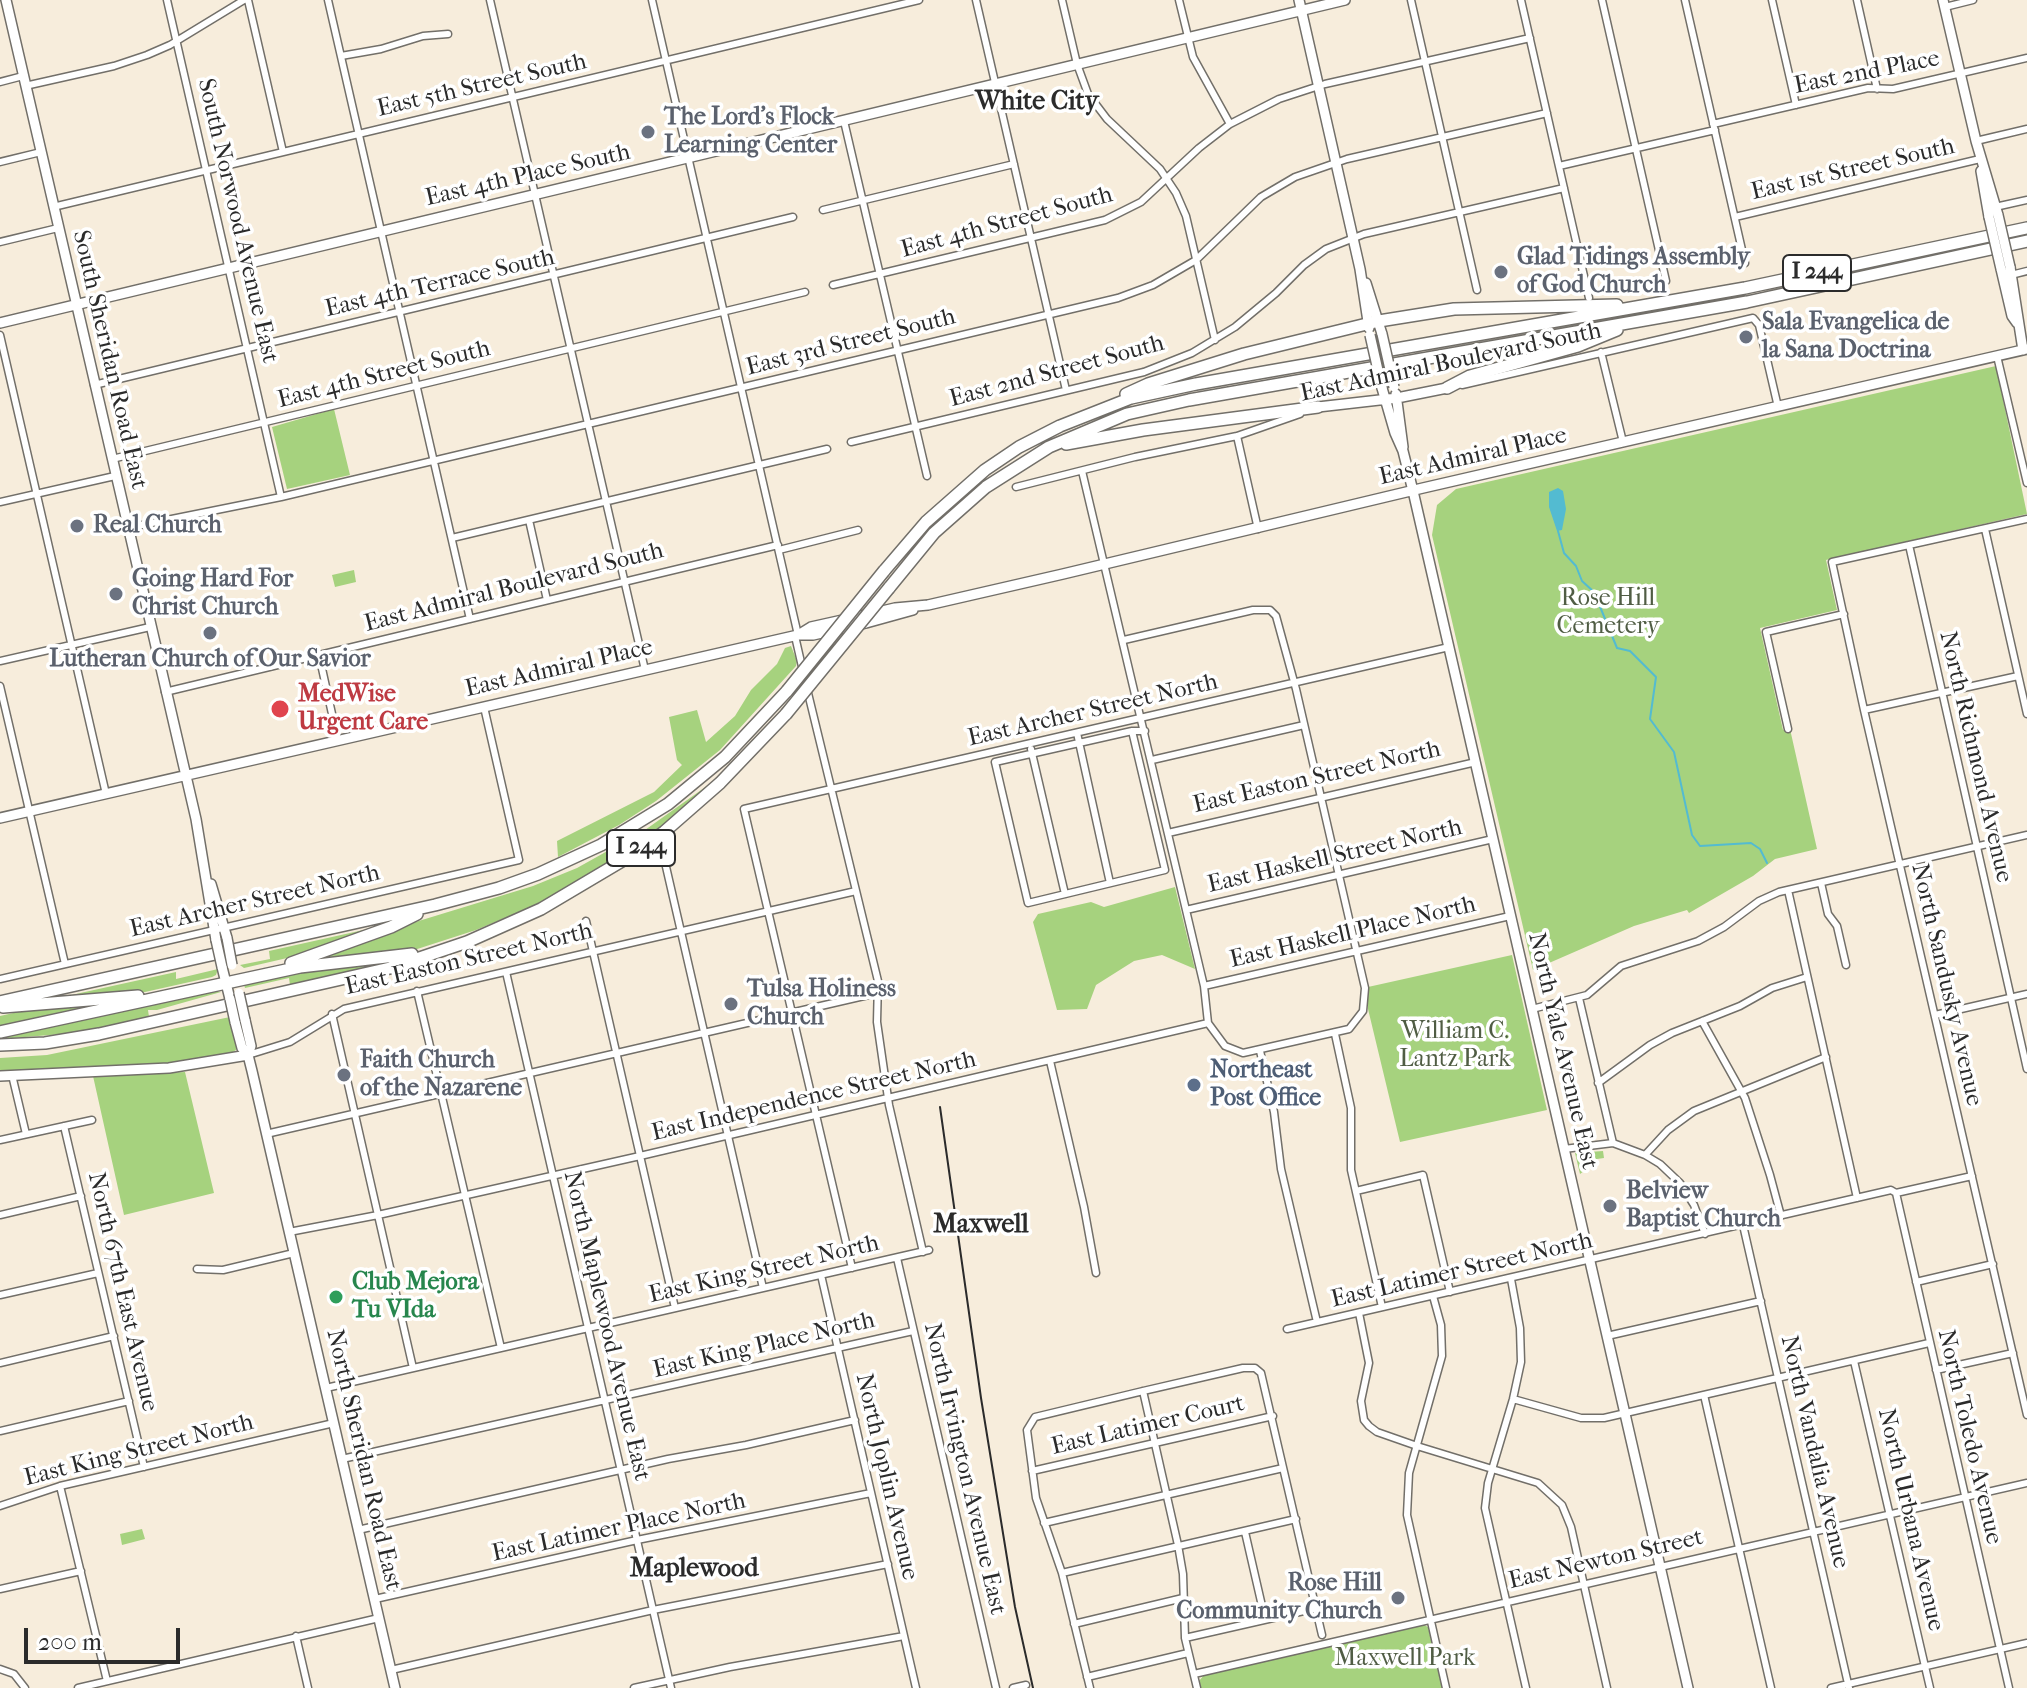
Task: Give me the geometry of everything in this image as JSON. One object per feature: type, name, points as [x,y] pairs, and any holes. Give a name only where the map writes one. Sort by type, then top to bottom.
[{"type":"highway","name":"I 244","points":[[0,1005],[499,888],[601,845],[631,828],[699,780],[754,728],[926,522],[985,470],[1019,447],[1085,415],[1156,392],[1645,306],[1819,273],[2027,228]]},
{"type":"highway","name":"I 244","points":[[0,1045],[72,1039],[113,1031],[390,968],[467,942],[541,909],[632,855],[664,832],[720,783],[786,714],[934,533],[967,502],[1013,467],[1103,423],[1156,407],[1638,322],[1836,284],[2027,241]]},
{"type":"highway","points":[[1085,415],[1148,384],[1257,350],[1454,309],[1645,306]]},
{"type":"highway","points":[[1447,388],[1470,376],[1578,346],[1638,322]]},
{"type":"highway","points":[[1049,447],[1143,430],[1318,407]]},
{"type":"highway","points":[[0,1005],[124,998],[317,955],[391,927],[435,905]]},
{"type":"highway","points":[[0,1032],[229,975],[399,957],[467,942]]},
{"type":"main road","name":"East 4th Place South","points":[[0,323],[1187,38],[1300,5],[1345,0]]},
{"type":"main road","name":"South Sheridan Road East","points":[[3,1],[41,152],[185,775]]},
{"type":"main road","points":[[1944,3],[2025,350]]},
{"type":"main road","points":[[1300,5],[1354,239],[1382,388],[1403,451]]},
{"type":"main road","points":[[1372,326],[1382,334],[1397,398],[1403,451]]},
{"type":"main road","name":"East Admiral Place","points":[[0,818],[796,635],[811,627],[895,608],[928,605],[2025,350]]},
{"type":"main road","name":"East Admiral Boulevard South","points":[[1318,407],[1397,398],[1447,388]]},
{"type":"main road","name":"North Yale Avenue East","points":[[1403,451],[1688,1688]]},
{"type":"main road","name":"North Sheridan Road East","points":[[185,775],[240,1021],[242,1048],[248,1055],[395,1688]]},
{"type":"main road","name":"East Easton Street North","points":[[0,1076],[169,1068],[248,1055]]},
{"type":"street","name":"South Norwood Avenue East","points":[[167,0],[281,497]]},
{"type":"street","points":[[0,82],[114,66],[147,55],[246,0],[283,152]]},
{"type":"street","points":[[328,0],[470,619]]},
{"type":"street","points":[[490,0],[645,670]]},
{"type":"street","points":[[652,0],[779,547],[831,789],[878,981],[877,1022],[888,1099]]},
{"type":"street","name":"East 5th Street South","points":[[53,207],[919,0]]},
{"type":"street","points":[[976,0],[1066,390]]},
{"type":"street","points":[[1062,0],[1077,64],[1088,94],[1098,109],[1168,179],[1186,216],[1215,340]]},
{"type":"street","points":[[1179,0],[1187,38],[1200,72],[1230,124]]},
{"type":"street","points":[[1411,0],[1477,290]]},
{"type":"street","points":[[1521,0],[1589,298]]},
{"type":"street","points":[[1602,0],[1666,281]]},
{"type":"street","points":[[1685,0],[1745,263]]},
{"type":"street","points":[[1772,0],[1796,105]]},
{"type":"street","points":[[1857,0],[1877,89]]},
{"type":"street","points":[[1944,3],[1973,0]]},
{"type":"street","points":[[341,56],[381,49],[423,36],[448,34]]},
{"type":"street","name":"East 4th Street South","points":[[833,285],[1105,220],[1141,202],[1230,124],[1279,99],[1318,87],[1530,38]]},
{"type":"street","name":"East 2nd Place","points":[[1559,166],[1868,88],[1893,89],[2027,58]]},
{"type":"street","name":"East 3rd Street South","points":[[127,528],[281,497],[1136,292],[1196,260],[1261,197],[1295,177],[1336,163],[1547,113]]},
{"type":"street","points":[[844,121],[927,476]]},
{"type":"street","points":[[1976,141],[2027,129]]},
{"type":"street","points":[[0,162],[41,152]]},
{"type":"street","name":"East 1st Street South","points":[[1735,217],[1980,159]]},
{"type":"street","points":[[823,210],[1014,164]]},
{"type":"street","name":"East 2nd Street South","points":[[851,442],[1144,372],[1192,353],[1215,340],[1252,315],[1314,257],[1364,234],[1564,188]]},
{"type":"street","points":[[1993,212],[2027,200]]},
{"type":"street","name":"East 4th Terrace South","points":[[94,385],[793,217]]},
{"type":"street","points":[[0,242],[58,228]]},
{"type":"street","points":[[2006,272],[2027,271]]},
{"type":"street","name":"East 4th Street South","points":[[112,460],[805,292]]},
{"type":"street","name":"East Admiral Boulevard South","points":[[1447,388],[1699,329],[1756,319],[1778,407]]},
{"type":"street","points":[[0,335],[106,794]]},
{"type":"street","points":[[1601,352],[1623,442]]},
{"type":"street","points":[[1997,356],[2027,483]]},
{"type":"street","name":"East Admiral Boulevard South","points":[[1016,487],[1237,436],[1318,407]]},
{"type":"street","points":[[2016,436],[2027,433]]},
{"type":"street","points":[[1237,436],[1258,529]]},
{"type":"street","points":[[452,538],[827,449]]},
{"type":"street","points":[[1082,471],[1204,986],[1208,1023],[1217,1038],[1230,1049],[1243,1053],[1335,1034],[1353,1026],[1365,1006],[1366,994],[1322,798],[1276,616],[1270,610],[1249,610],[1124,640]]},
{"type":"street","points":[[0,502],[115,476]]},
{"type":"street","points":[[1909,545],[2027,519]]},
{"type":"street","points":[[529,520],[547,600]]},
{"type":"street","points":[[1985,529],[2027,714]]},
{"type":"street","name":"East Admiral Boulevard South","points":[[165,692],[624,582],[858,530]]},
{"type":"street","name":"North Sandusky Avenue","points":[[1909,545],[1832,562],[2027,1415]]},
{"type":"street","name":"North Richmond Avenue","points":[[1909,545],[2027,1069]]},
{"type":"street","points":[[1788,729],[1766,632],[1844,614]]},
{"type":"street","points":[[0,661],[150,627]]},
{"type":"street","name":"East Archer Street North","points":[[768,912],[744,809],[1449,647]]},
{"type":"street","points":[[319,655],[338,741]]},
{"type":"street","points":[[1864,710],[2018,676]]},
{"type":"street","points":[[0,686],[65,964]]},
{"type":"street","name":"East Archer Street North","points":[[0,979],[220,934],[519,860],[484,707]]},
{"type":"street","points":[[1152,760],[1304,725]]},
{"type":"street","points":[[1029,743],[1065,894],[1165,870],[1132,731]]},
{"type":"street","name":"East Archer Street North","points":[[1065,894],[1028,903],[995,762],[1132,731],[1145,731]]},
{"type":"street","points":[[1077,733],[1110,883]]},
{"type":"street","name":"East Easton Street North","points":[[1168,833],[1476,762]]},
{"type":"street","points":[[1532,1009],[1579,998],[1621,966],[1698,941],[1724,927],[1759,901],[1788,890],[2027,835]]},
{"type":"street","name":"East Haskell Street North","points":[[1186,910],[1493,839]]},
{"type":"street","points":[[664,858],[763,1288]]},
{"type":"street","points":[[1821,883],[1828,914],[1837,926],[1846,965]]},
{"type":"street","points":[[1788,890],[1857,1198]]},
{"type":"street","name":"East Easton Street North","points":[[248,1055],[290,1042],[344,1009],[856,891]]},
{"type":"street","points":[[768,912],[852,1268]]},
{"type":"street","name":"East Haskell Place North","points":[[1204,986],[1510,916]]},
{"type":"street","points":[[586,921],[675,1308]]},
{"type":"street","name":"North Maplewood Avenue East","points":[[506,972],[670,1684]]},
{"type":"street","points":[[1598,1083],[1650,1045],[1740,1006],[1772,988],[1807,977]]},
{"type":"street","points":[[417,991],[501,1348]]},
{"type":"street","points":[[266,1134],[877,993]]},
{"type":"street","points":[[1935,1015],[2027,994]]},
{"type":"street","points":[[1579,998],[1613,1143]]},
{"type":"street","points":[[332,1014],[413,1368]]},
{"type":"street","points":[[1702,1021],[1742,1090],[1781,1216]]},
{"type":"street","name":"East Independence Street North","points":[[289,1232],[640,1156],[1208,1023]]},
{"type":"street","points":[[1335,1034],[1351,1108],[1351,1170],[1382,1307]]},
{"type":"street","points":[[1260,1051],[1274,1112],[1281,1169],[1317,1322]]},
{"type":"street","points":[[1645,1155],[1680,1120],[1710,1102],[1826,1057]]},
{"type":"street","points":[[1050,1061],[1096,1273]]},
{"type":"street","points":[[12,1075],[26,1134]]},
{"type":"street","name":"East King Street North","points":[[326,1388],[926,1251],[888,1099]]},
{"type":"street","points":[[0,1140],[92,1120]]},
{"type":"street","name":"North 67th East Avenue","points":[[64,1126],[144,1467]]},
{"type":"street","points":[[1564,1149],[1613,1143],[1660,1164],[1680,1183],[1694,1205],[1705,1234]]},
{"type":"street","points":[[1356,1191],[1423,1175],[1450,1292]]},
{"type":"street","name":"East Latimer Street North","points":[[1287,1329],[1891,1190],[1896,1193],[1972,1176]]},
{"type":"street","name":"North Toledo Avenue","points":[[1896,1193],[2009,1688]]},
{"type":"street","points":[[0,1215],[81,1196]]},
{"type":"street","name":"North Vandalia Avenue","points":[[1743,1225],[1849,1686]]},
{"type":"street","points":[[197,1269],[223,1270],[294,1253]]},
{"type":"street","name":"North Irvington Avenue East","points":[[897,1258],[996,1688]]},
{"type":"street","points":[[1916,1282],[1993,1264]]},
{"type":"street","points":[[0,1295],[98,1273]]},
{"type":"street","name":"North Joplin Avenue","points":[[821,1275],[916,1688]]},
{"type":"street","points":[[1511,1279],[1522,1351],[1513,1399],[1492,1467],[1485,1508],[1526,1688]]},
{"type":"street","points":[[1433,1296],[1441,1325],[1442,1356],[1407,1489],[1407,1515],[1446,1688]]},
{"type":"street","points":[[1607,1336],[1761,1301]]},
{"type":"street","points":[[1359,1313],[1368,1354],[1368,1373],[1361,1398],[1364,1420],[1377,1432],[1538,1483],[1562,1505],[1571,1527],[1607,1688]]},
{"type":"street","name":"East King Place North","points":[[342,1459],[913,1331]]},
{"type":"street","points":[[0,1363],[114,1336]]},
{"type":"street","points":[[1513,1399],[1581,1418],[1604,1418],[1929,1343]]},
{"type":"street","points":[[1936,1370],[2013,1353]]},
{"type":"street","name":"North Urbana Avenue","points":[[1854,1361],[1930,1688]]},
{"type":"street","points":[[1090,1688],[1062,1573],[1036,1498],[1027,1437],[1029,1422],[1035,1417],[1143,1391],[1251,1367],[1261,1373],[1322,1635]]},
{"type":"street","points":[[1143,1391],[1178,1545],[1183,1574],[1185,1638],[1197,1688]]},
{"type":"street","points":[[1704,1395],[1771,1688]]},
{"type":"street","points":[[0,1431],[129,1401]]},
{"type":"street","name":"East Latimer Court","points":[[1032,1471],[1273,1416]]},
{"type":"street","points":[[358,1530],[855,1420]]},
{"type":"street","name":"East King Street North","points":[[0,1506],[60,1486],[334,1423]]},
{"type":"street","points":[[1044,1523],[1283,1468]]},
{"type":"street","name":"East Newton Street","points":[[1194,1674],[2027,1483]]},
{"type":"street","points":[[60,1486],[107,1681]]},
{"type":"street","name":"East Latimer Place North","points":[[375,1599],[637,1540],[871,1493]]},
{"type":"street","points":[[1062,1573],[1296,1519]]},
{"type":"street","points":[[1245,1532],[1265,1619]]},
{"type":"street","points":[[391,1670],[653,1610],[888,1564]]},
{"type":"street","points":[[0,1589],[81,1571]]},
{"type":"street","points":[[1074,1624],[1183,1598]]},
{"type":"street","points":[[1185,1638],[1317,1608]]},
{"type":"street","points":[[78,1688],[379,1618]]},
{"type":"street","points":[[296,1636],[308,1688]]},
{"type":"street","points":[[634,1688],[670,1684],[904,1636]]},
{"type":"street","points":[[1831,1688],[2027,1643]]},
{"type":"street","points":[[1087,1677],[1188,1653]]},
{"type":"street","points":[[0,1669],[14,1674],[25,1688]]},
{"type":"street","points":[[1013,1688],[1026,1685]]},
{"type":"green space","name":"Rose Hill Cemetery","points":[[1996,366],[2027,514],[1826,560],[1837,610],[1760,628],[1783,730],[1790,729],[1817,849],[1775,859],[1753,876],[1689,913],[1687,910],[1634,926],[1533,970],[1432,535],[1437,505],[1456,489]]},
{"type":"green space","points":[[334,409],[350,475],[287,489],[272,427]]},
{"type":"green space","points":[[354,570],[356,582],[335,587],[332,575]]},
{"type":"green space","points":[[791,646],[796,666],[720,750],[656,801],[619,825],[558,857],[557,841],[654,792],[682,765],[677,760],[669,717],[697,710],[706,742],[735,716],[751,690],[777,664],[785,648]]},
{"type":"green space","points":[[711,783],[662,826],[628,850],[531,907],[476,930],[408,952],[307,961],[386,931],[533,886],[577,868],[645,830]]},
{"type":"green space","points":[[1175,887],[1195,969],[1162,955],[1134,961],[1096,985],[1087,1009],[1057,1010],[1033,922],[1038,914],[1091,902],[1104,907]]},
{"type":"green space","points":[[377,927],[313,952],[244,968],[240,965],[270,959],[269,951]]},
{"type":"green space","name":"William C. Lantz Park","points":[[1512,955],[1547,1110],[1400,1142],[1368,1009],[1368,987]]},
{"type":"green space","points":[[384,962],[290,985],[289,978],[245,988],[244,985],[287,973]]},
{"type":"green space","points":[[218,969],[212,977],[145,992],[53,999],[176,972],[176,979]]},
{"type":"green space","points":[[221,992],[148,1010],[149,1017],[75,1033],[0,1039],[0,1035]]},
{"type":"green space","points":[[124,1001],[0,1029],[0,1016],[40,1007]]},
{"type":"green space","points":[[230,1017],[237,1049],[232,1053],[163,1064],[0,1071],[0,1058],[47,1055]]},
{"type":"green space","points":[[185,1072],[214,1193],[124,1215],[93,1076]]},
{"type":"green space","points":[[1603,1151],[1604,1158],[1583,1161],[1584,1171],[1580,1174],[1575,1153]]},
{"type":"green space","points":[[142,1529],[145,1539],[122,1545],[120,1534]]},
{"type":"green space","name":"Maxwell Park","points":[[1422,1624],[1428,1627],[1442,1688],[1201,1688],[1199,1681],[1204,1675]]},
{"type":"water","points":[[1558,488],[1563,491],[1566,509],[1562,530],[1557,531],[1549,507],[1549,492]]},
{"type":"waterway","points":[[1558,531],[1564,553],[1576,566],[1582,581],[1594,592],[1617,648],[1630,651],[1656,677],[1650,719],[1674,752],[1692,835],[1700,846],[1751,843],[1760,849],[1767,863]]},
{"type":"railway","points":[[940,1107],[981,1398],[1015,1607],[1033,1688]]},
{"type":"place","name":"The Lord's Flock Learning Center","points":[[648,132]]},
{"type":"place","name":"Glad Tidings Assembly of God Church","points":[[1501,272]]},
{"type":"place","name":"Sala Evangelica de la Sana Doctrina","points":[[1746,337]]},
{"type":"place","name":"Real Church","points":[[77,526]]},
{"type":"place","name":"Going Hard For Christ Church","points":[[116,594]]},
{"type":"place","name":"Lutheran Church of Our Savior","points":[[210,633]]},
{"type":"place","name":"MedWise Urgent Care","points":[[280,709]]},
{"type":"place","name":"Tulsa Holiness Church","points":[[731,1004]]},
{"type":"place","name":"Faith Church of the Nazarene","points":[[344,1075]]},
{"type":"place","name":"Northeast Post Office","points":[[1194,1085]]},
{"type":"place","name":"Belview Baptist Church","points":[[1610,1206]]},
{"type":"place","name":"Club Mejora Tu VIda","points":[[336,1297]]},
{"type":"place","name":"Rose Hill Community Church","points":[[1398,1598]]},
{"type":"district","name":"White City","points":[[1037,103]]},
{"type":"district","name":"Maxwell","points":[[981,1226]]},
{"type":"district","name":"Maplewood","points":[[694,1570]]}]
